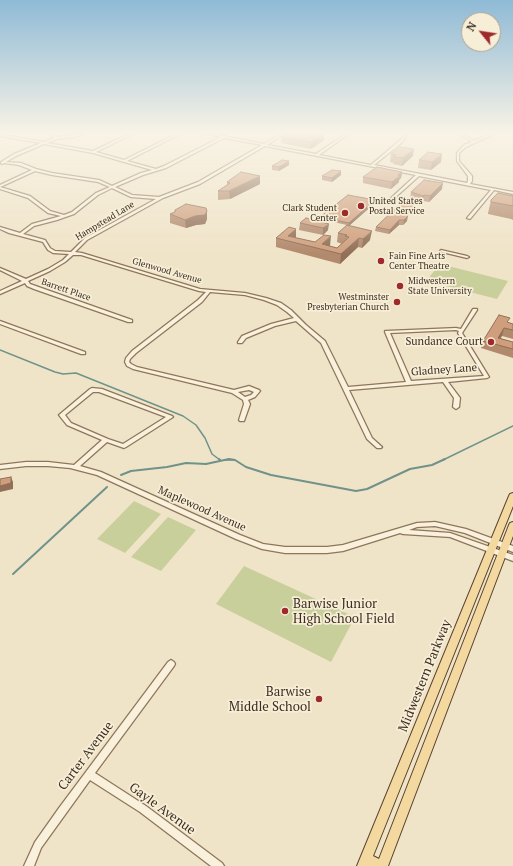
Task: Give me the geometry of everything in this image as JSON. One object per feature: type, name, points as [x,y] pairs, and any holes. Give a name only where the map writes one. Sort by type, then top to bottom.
[{"type":"main road","name":"Midwestern Parkway","points":[[364,862],[513,496]]},
{"type":"main road","points":[[364,862],[380,866],[507,549],[513,525]]},
{"type":"main road","points":[[440,675],[453,681]]},
{"type":"street","points":[[0,187],[28,173]]},
{"type":"street","points":[[50,173],[99,181],[115,187],[120,192],[131,196],[159,198]]},
{"type":"street","points":[[21,234],[33,225],[65,216],[77,210],[87,200],[97,194],[144,173]]},
{"type":"street","name":"Hampstead Lane","points":[[0,293],[49,270],[64,261],[70,253],[86,239],[159,198],[199,183],[215,173]]},
{"type":"street","points":[[410,173],[513,193]]},
{"type":"street","points":[[468,173],[470,176],[470,182],[468,184]]},
{"type":"street","points":[[390,201],[418,175]]},
{"type":"street","points":[[0,187],[29,197],[49,212],[65,216]]},
{"type":"street","points":[[469,218],[493,189]]},
{"type":"street","name":"Glenwood Avenue","points":[[0,228],[44,241],[52,251],[81,254],[200,290],[227,292],[266,299],[279,304],[323,342],[370,439],[379,447]]},
{"type":"street","points":[[442,251],[467,257]]},
{"type":"street","name":"Barrett Place","points":[[0,269],[26,281],[28,285],[35,288],[130,321]]},
{"type":"street","points":[[209,291],[202,299],[134,352],[127,362],[135,368],[234,392],[245,399],[247,404],[242,420]]},
{"type":"street","points":[[409,383],[387,332],[461,330],[475,310]]},
{"type":"street","points":[[240,342],[244,337],[273,325],[297,319]]},
{"type":"street","points":[[0,322],[83,353]]},
{"type":"street","name":"Gladney Lane","points":[[347,390],[444,380],[487,378],[461,337],[461,330]]},
{"type":"street","points":[[444,380],[457,398],[456,406]]},
{"type":"street","points":[[234,392],[249,388],[257,391],[253,396],[245,399]]},
{"type":"street","points":[[92,390],[100,390],[170,417],[124,446],[106,440],[69,424],[62,415],[92,390]]},
{"type":"street","points":[[75,468],[106,440]]},
{"type":"street","name":"Maplewood Avenue","points":[[0,467],[26,464],[48,464],[99,473],[238,537],[262,546],[285,550],[327,550],[343,548],[398,531],[450,535],[493,545],[507,549],[513,558]]},
{"type":"street","name":"Carter Avenue","points":[[29,866],[38,845],[171,664]]},
{"type":"street","name":"Gayle Avenue","points":[[89,774],[142,809],[219,866]]},
{"type":"green space","points":[[440,264],[508,281],[497,299],[426,281]]},
{"type":"green space","points":[[134,501],[161,514],[125,553],[97,539]]},
{"type":"green space","points":[[168,517],[196,530],[161,571],[131,557]]},
{"type":"green space","name":"Barwise Junior High School Field","points":[[244,566],[355,617],[331,662],[216,604]]},
{"type":"building","points":[[239,173],[260,176],[229,191],[218,191],[230,183],[227,182]]},
{"type":"building","points":[[326,173],[338,173],[332,178],[322,176]]},
{"type":"building","points":[[368,173],[400,173],[398,175],[400,176],[392,182],[363,177]]},
{"type":"building","points":[[424,180],[443,183],[430,196],[423,196],[411,192]]},
{"type":"building","points":[[498,193],[513,196],[513,206],[491,202],[491,200]]},
{"type":"building","name":"Clark Student Center","points":[[348,195],[375,200],[349,223],[320,217]]},
{"type":"building","points":[[401,203],[414,206],[405,215],[408,216],[404,220],[399,220],[390,230],[376,227]]},
{"type":"building","points":[[186,204],[206,208],[207,211],[205,215],[195,216],[185,220],[170,214]]},
{"type":"building","points":[[306,218],[329,224],[323,228],[300,223]]},
{"type":"building","points":[[347,225],[372,231],[363,239],[359,238],[341,254],[276,238],[289,227],[296,229],[288,236],[315,242],[324,235],[331,236],[322,244],[337,248],[349,237],[338,233]]},
{"type":"building","points":[[499,315],[510,318],[507,322],[513,324],[513,330],[504,328],[498,338],[513,342],[513,349],[483,341]]},
{"type":"building","points":[[11,477],[11,483],[0,486],[0,479]]},
{"type":"waterway","points":[[0,350],[55,372],[63,374],[76,373],[183,416],[196,425],[205,438],[212,454],[220,460],[219,459]]},
{"type":"waterway","points":[[443,460],[513,426]]},
{"type":"waterway","points":[[121,475],[131,471],[167,467],[186,463],[206,464],[229,459],[235,460],[246,467],[271,475],[356,491],[367,489],[410,469],[432,465],[445,459]]},
{"type":"waterway","points":[[225,460],[234,460]]},
{"type":"waterway","points":[[13,574],[107,487]]},
{"type":"place","name":"United States Postal Service","points":[[361,206]]},
{"type":"place","name":"Clark Student Center","points":[[345,213]]},
{"type":"place","name":"Fain Fine Arts Center Theatre","points":[[381,261]]},
{"type":"place","name":"Midwestern State University","points":[[400,286]]},
{"type":"place","name":"Westminster Presbyterian Church","points":[[397,302]]},
{"type":"place","name":"Sundance Court","points":[[491,342]]},
{"type":"place","name":"Barwise Junior High School Field","points":[[285,611]]},
{"type":"place","name":"Barwise Middle School","points":[[319,699]]}]
